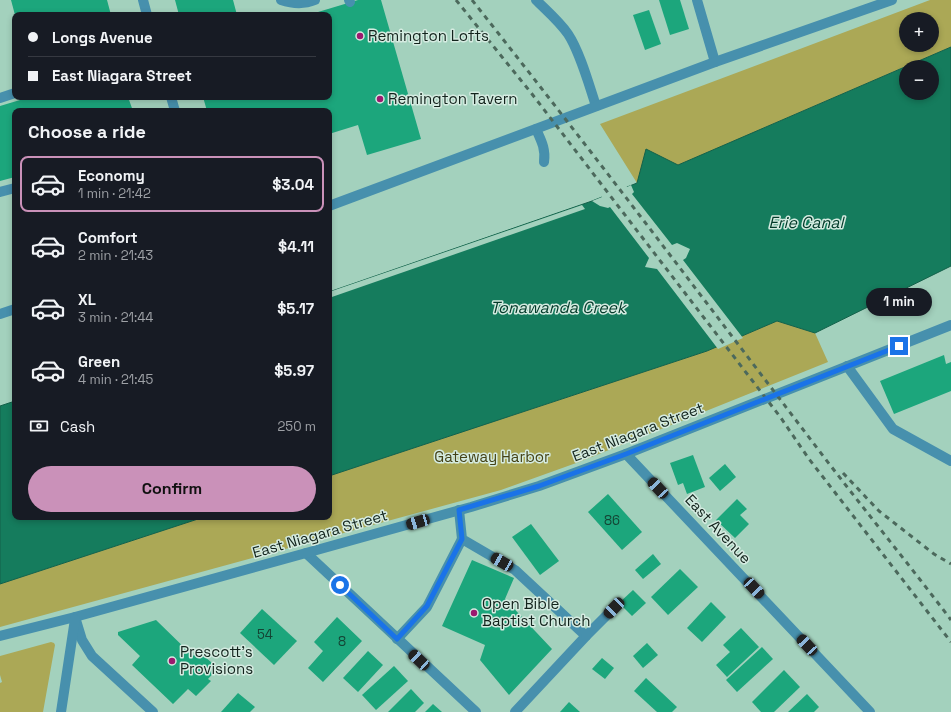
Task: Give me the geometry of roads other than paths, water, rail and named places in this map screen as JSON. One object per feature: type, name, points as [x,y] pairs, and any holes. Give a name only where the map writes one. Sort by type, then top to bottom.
[{"type":"street","points":[[143,0],[146,12]]},
{"type":"street","points":[[281,0],[291,4],[306,4],[315,0]]},
{"type":"street","points":[[536,0],[558,21],[568,35],[576,50],[596,106]]},
{"type":"street","points":[[697,0],[715,62]]},
{"type":"street","points":[[332,205],[715,62],[892,0]]},
{"type":"street","points":[[0,98],[12,94]]},
{"type":"street","points":[[536,129],[544,146],[544,162]]},
{"type":"street","points":[[0,192],[12,189]]},
{"type":"street","points":[[0,314],[12,310]]},
{"type":"street","name":"East Niagara Street","points":[[0,636],[75,617],[306,553],[539,486],[626,454],[951,325]]},
{"type":"street","points":[[847,366],[894,429],[951,461]]},
{"type":"street","name":"East Avenue","points":[[626,454],[870,712]]},
{"type":"street","points":[[397,639],[427,606],[462,539],[459,510]]},
{"type":"street","points":[[462,539],[515,570],[586,636]]},
{"type":"street","points":[[306,553],[476,712]]},
{"type":"street","points":[[515,712],[614,608]]},
{"type":"street","points":[[61,712],[75,617]]},
{"type":"street","points":[[75,617],[82,640],[92,656],[153,712]]},
{"type":"water","points":[[951,47],[951,266],[815,333],[777,321],[707,351],[332,475],[332,291],[592,201],[637,183],[646,149],[678,165],[899,69],[899,100],[939,100],[939,60],[921,60]]},
{"type":"water","points":[[12,402],[12,520],[195,520],[0,584],[0,406]]},
{"type":"railway","points":[[456,0],[532,94],[781,418],[809,459],[951,642]]},
{"type":"railway","points":[[472,0],[600,164],[828,463],[951,620]]},
{"type":"railway","points":[[843,473],[879,511],[934,554],[951,564]]},
{"type":"place","name":"Remington Lofts","points":[[360,36]]},
{"type":"place","name":"Remington Tavern","points":[[380,99]]},
{"type":"place","name":"Open Bible Baptist Church","points":[[474,613]]},
{"type":"place","name":"Prescott's Provisions","points":[[172,661]]},
{"type":"water label","name":"Erie Canal","points":[[806,222]]},
{"type":"water label","name":"Tonawanda Creek","points":[[558,307]]},
{"type":"park label","name":"Gateway Harbor","points":[[492,457]]}]
